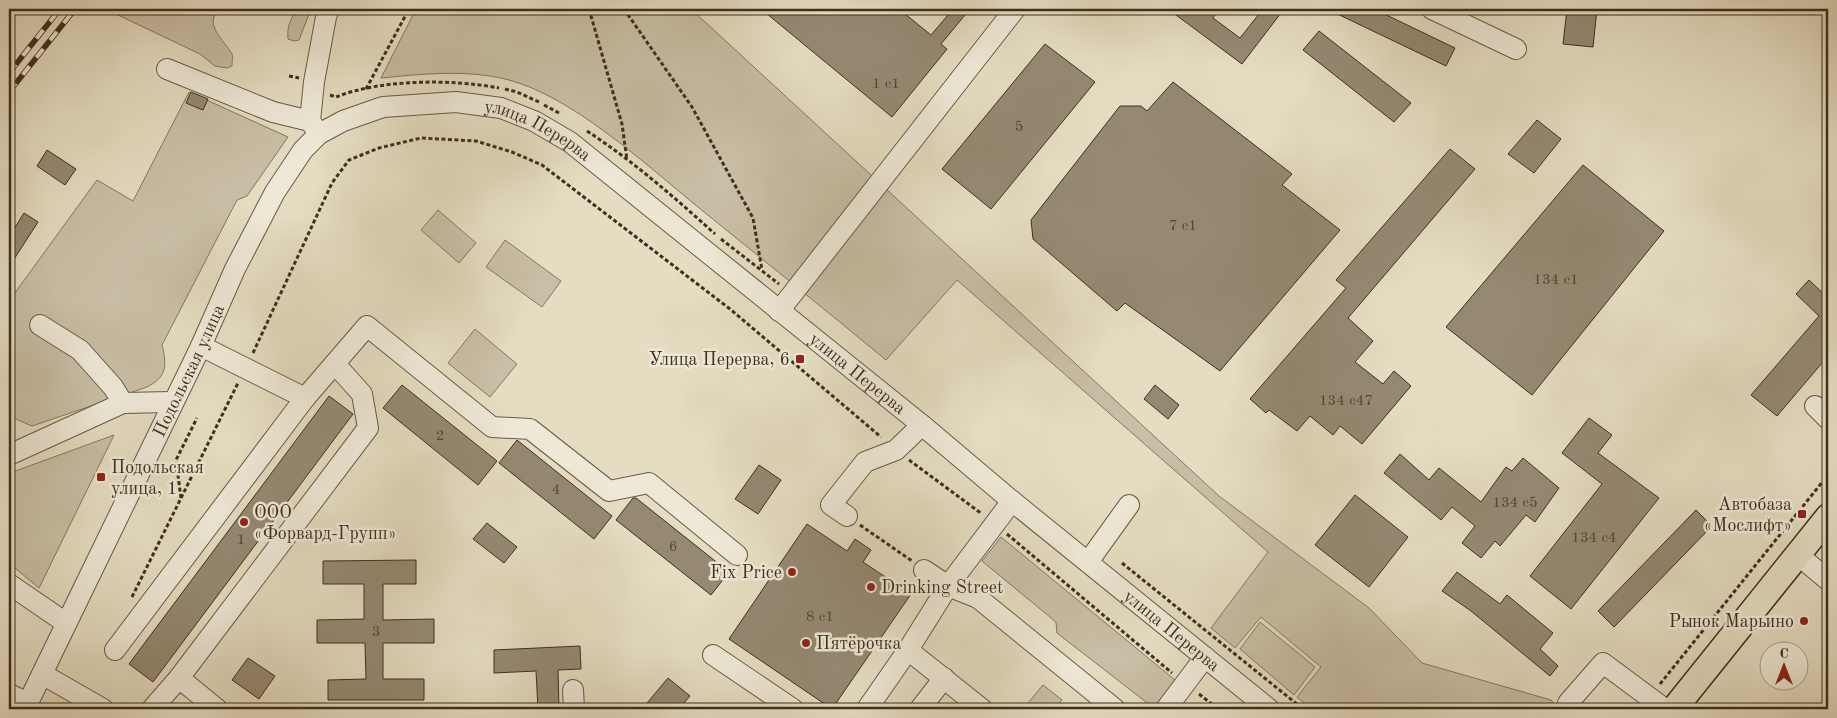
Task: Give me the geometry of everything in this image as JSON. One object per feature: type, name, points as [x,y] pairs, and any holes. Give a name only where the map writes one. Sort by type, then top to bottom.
[{"type":"main road","points":[[1674,709],[1828,517]]},
{"type":"street","points":[[167,69],[315,128],[314,82],[329,9]]},
{"type":"street","points":[[779,311],[1015,9]]},
{"type":"street","points":[[1432,9],[1516,49]]},
{"type":"street","name":"улица Перерва","points":[[418,104],[456,102],[501,108],[534,121],[570,142],[922,425],[1012,501],[1269,709]]},
{"type":"street","name":"Подольская улица","points":[[26,706],[172,402],[201,346],[235,269],[275,192],[315,128],[383,107],[418,104]]},
{"type":"street","points":[[40,324],[80,350],[113,388],[123,404]]},
{"type":"street","points":[[114,650],[305,398],[367,326],[492,427],[530,430],[609,491],[649,484],[737,555]]},
{"type":"street","points":[[201,346],[305,398]]},
{"type":"street","points":[[152,709],[179,678],[368,428],[362,394],[335,364]]},
{"type":"street","points":[[9,455],[123,404],[172,402]]},
{"type":"street","points":[[847,516],[831,505],[865,462],[896,450],[922,425]]},
{"type":"street","points":[[867,709],[908,650],[948,586],[1012,501]]},
{"type":"street","points":[[1088,562],[1129,506]]},
{"type":"street","points":[[1798,554],[1828,580]]},
{"type":"street","points":[[924,570],[948,586],[978,598],[1116,709]]},
{"type":"street","points":[[9,584],[66,623]]},
{"type":"street","points":[[908,650],[982,709]]},
{"type":"street","points":[[713,655],[793,709]]},
{"type":"street","points":[[1166,709],[1205,657]]},
{"type":"street","points":[[1568,703],[1603,663],[1666,709]]},
{"type":"street","points":[[42,674],[103,709]]},
{"type":"street","points":[[179,678],[217,709]]},
{"type":"street","points":[[920,709],[944,678]]},
{"type":"street","points":[[9,694],[26,706]]},
{"type":"path","points":[[366,88],[409,9]]},
{"type":"path","points":[[589,9],[622,124],[627,160]]},
{"type":"path","points":[[624,9],[692,108],[753,218],[762,270]]},
{"type":"path","points":[[129,603],[245,368],[332,184],[350,160],[379,148],[420,138],[476,141],[512,152],[542,165],[730,309],[896,450],[996,524],[1218,709]]},
{"type":"path","points":[[181,498],[176,460],[197,418]]},
{"type":"path","points":[[1650,696],[1828,475]]},
{"type":"path","points":[[847,516],[924,570]]},
{"type":"path","points":[[1122,563],[1303,709]]},
{"type":"shaded area","points":[[112,9],[221,9],[215,14],[214,26],[216,32],[232,54],[232,66],[227,68],[215,66],[200,54],[118,15]]},
{"type":"shaded area","points":[[299,9],[311,9],[299,40],[294,41],[288,39],[288,30],[291,19]]},
{"type":"shaded area","points":[[416,9],[691,9],[1219,496],[1369,608],[1422,663],[1551,700],[1559,709],[1312,709],[1297,697],[1321,667],[1261,617],[1235,648],[1211,628],[1268,552],[957,280],[886,360],[629,150],[606,132],[557,100],[533,88],[509,80],[477,74],[445,73],[381,78]]},
{"type":"shaded area","points":[[189,92],[288,137],[247,196],[237,200],[162,345],[165,364],[162,375],[147,387],[32,426],[9,416],[9,301],[97,180],[133,201]]},
{"type":"shaded area","points":[[438,210],[476,243],[459,263],[421,230]]},
{"type":"shaded area","points":[[505,240],[561,281],[542,307],[486,267]]},
{"type":"shaded area","points":[[475,329],[517,364],[490,397],[448,363]]},
{"type":"shaded area","points":[[114,435],[39,588],[9,563],[10,473]]},
{"type":"shaded area","points":[[1001,537],[1175,680],[1155,709],[1057,633],[1056,622],[982,561]]},
{"type":"shaded area","points":[[1260,622],[1315,667],[1294,695],[1240,649]]},
{"type":"shaded area","points":[[1043,685],[1062,700],[1055,709],[1023,709]]},
{"type":"building","points":[[761,9],[899,9],[931,35],[953,9],[970,9],[941,44],[947,49],[892,117]]},
{"type":"building","points":[[1168,9],[1219,9],[1213,18],[1240,38],[1263,9],[1284,9],[1242,64]]},
{"type":"building","points":[[1327,9],[1374,9],[1455,48],[1446,66]]},
{"type":"building","points":[[1567,9],[1597,9],[1593,47],[1563,44]]},
{"type":"building","points":[[1319,31],[1411,103],[1394,122],[1303,50]]},
{"type":"building","points":[[1045,44],[1095,82],[991,209],[942,169]]},
{"type":"building","points":[[1173,82],[1292,174],[1282,185],[1340,230],[1220,371],[1125,303],[1117,311],[1033,239],[1031,220],[1120,106],[1141,106],[1147,111]]},
{"type":"building","points":[[191,92],[208,99],[203,110],[186,103]]},
{"type":"building","points":[[1537,120],[1561,139],[1534,173],[1508,154]]},
{"type":"building","points":[[1450,149],[1475,169],[1348,318],[1373,341],[1355,362],[1383,384],[1394,371],[1411,386],[1362,444],[1340,426],[1333,435],[1310,416],[1297,431],[1269,410],[1266,413],[1250,399],[1346,288],[1336,280]]},
{"type":"building","points":[[47,150],[76,169],[65,185],[37,166]]},
{"type":"building","points":[[1583,165],[1664,231],[1532,395],[1446,327]]},
{"type":"building","points":[[24,213],[38,222],[9,267],[9,237]]},
{"type":"building","points":[[1809,280],[1828,298],[1828,356],[1777,416],[1751,395],[1819,316],[1796,294]]},
{"type":"building","points":[[402,385],[497,461],[478,485],[383,408]]},
{"type":"building","points":[[1155,385],[1179,405],[1168,419],[1144,399]]},
{"type":"building","points":[[329,396],[353,414],[153,682],[129,664]]},
{"type":"building","points":[[1589,418],[1612,435],[1598,453],[1659,498],[1571,609],[1530,576],[1602,484],[1562,453]]},
{"type":"building","points":[[517,440],[612,516],[594,539],[499,463]]},
{"type":"building","points":[[1400,454],[1429,480],[1439,468],[1481,502],[1506,467],[1512,471],[1523,458],[1559,488],[1535,522],[1526,515],[1500,546],[1495,541],[1481,558],[1462,543],[1475,526],[1452,507],[1441,520],[1384,473]]},
{"type":"building","points":[[759,465],[781,480],[758,514],[735,499]]},
{"type":"building","points":[[1355,495],[1408,537],[1369,587],[1315,545]]},
{"type":"building","points":[[633,498],[636,498],[729,572],[711,595],[616,520]]},
{"type":"building","points":[[1696,510],[1712,526],[1614,627],[1598,611]]},
{"type":"building","points":[[487,523],[517,547],[504,563],[473,539]]},
{"type":"building","points":[[807,524],[847,551],[855,539],[871,550],[863,562],[911,594],[832,709],[729,639]]},
{"type":"building","points":[[416,560],[416,584],[383,584],[383,620],[434,619],[434,643],[383,643],[383,679],[424,679],[424,700],[328,700],[328,680],[366,679],[365,643],[317,643],[317,620],[364,619],[364,584],[323,584],[323,561]]},
{"type":"building","points":[[1457,572],[1500,604],[1507,595],[1553,633],[1540,649],[1558,666],[1550,676],[1471,611],[1442,591]]},
{"type":"building","points":[[580,646],[581,669],[558,670],[559,709],[538,709],[536,671],[494,673],[494,650]]},
{"type":"building","points":[[248,658],[275,676],[259,699],[232,680]]},
{"type":"building","points":[[668,678],[690,696],[679,709],[642,709]]},
{"type":"railway","points":[[9,73],[60,9]]},
{"type":"railway","points":[[9,92],[75,9]]},
{"type":"place","name":"Улица Перерва, 6","points":[[800,359]]},
{"type":"place","name":"Подольская улица, 1","points":[[101,477]]},
{"type":"place","name":"Автобаза «Мослифт»","points":[[1802,514]]},
{"type":"place","name":"ООО «Форвард-Групп»","points":[[244,522]]},
{"type":"place","name":"Fix Price","points":[[792,572]]},
{"type":"place","name":"Drinking Street","points":[[871,587]]},
{"type":"place","name":"Рынок Марьино","points":[[1804,621]]},
{"type":"place","name":"Пятёрочка","points":[[806,643]]}]
